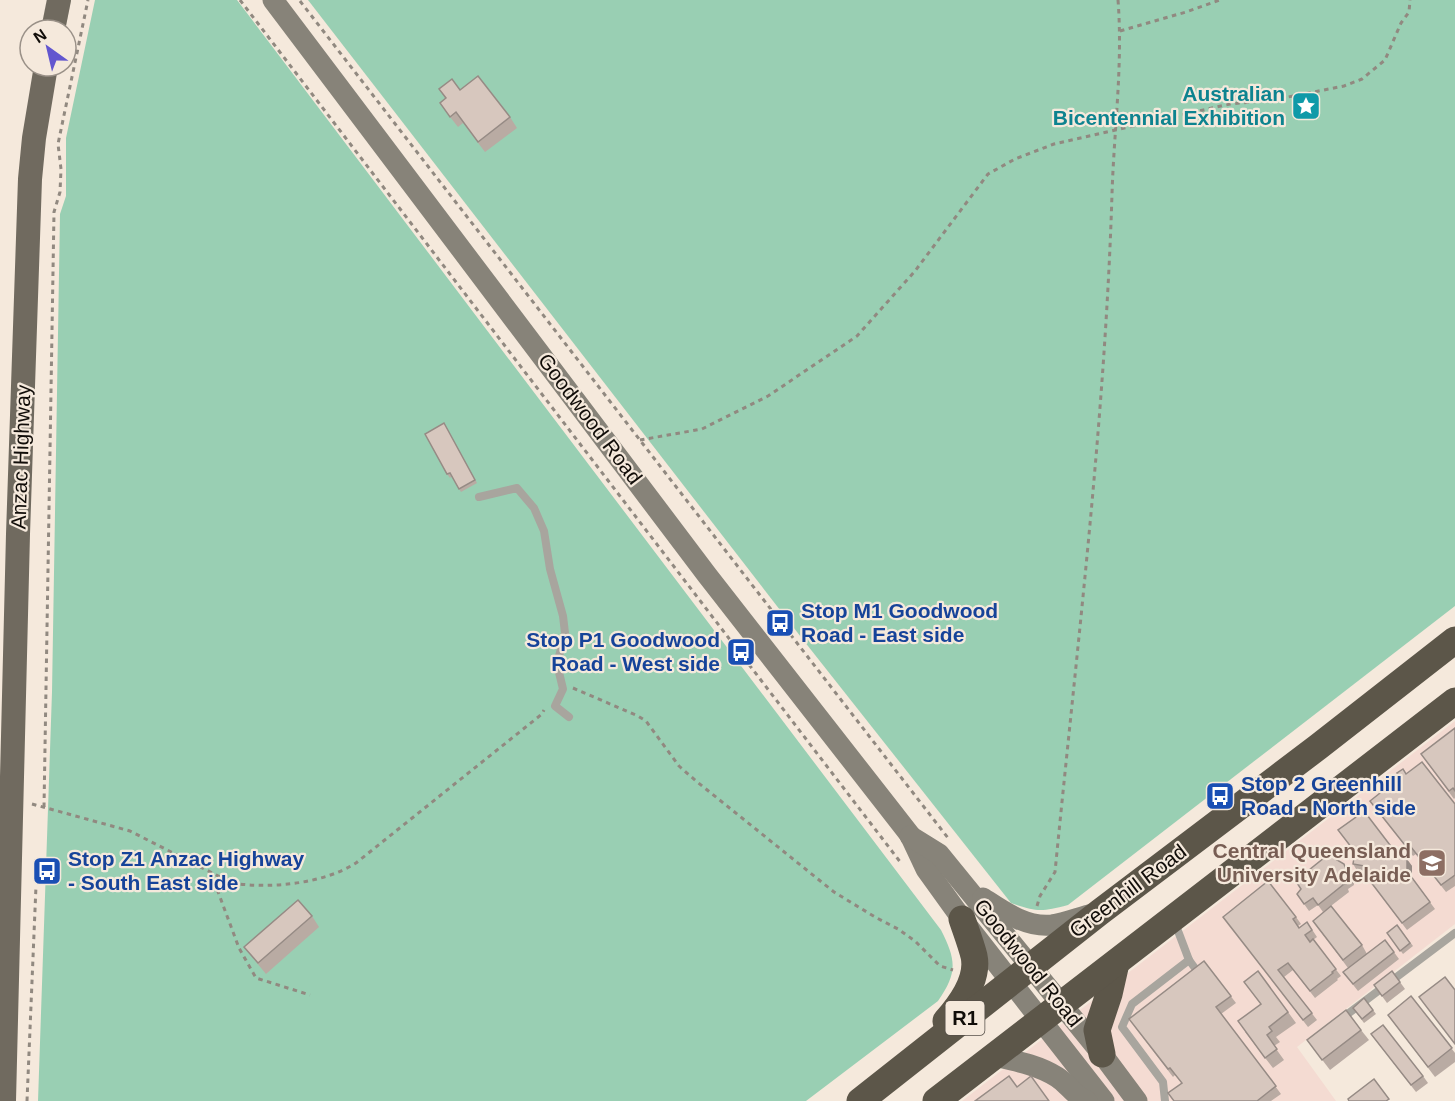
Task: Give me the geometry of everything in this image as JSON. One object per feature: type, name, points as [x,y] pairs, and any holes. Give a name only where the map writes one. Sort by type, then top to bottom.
[{"type":"highway","name":"Greenhill Road","points":[[860,1101],[1100,912],[1455,640]]},
{"type":"highway","name":"R1","points":[[936,1101],[1455,701]]},
{"type":"highway","points":[[918,1054],[966,995],[973,974],[975,959],[962,919]]},
{"type":"highway","points":[[1102,1054],[1097,1030],[1116,963]]},
{"type":"main road","points":[[55,18],[59,0]]},
{"type":"main road","name":"Goodwood Road","points":[[273,0],[708,575],[910,836],[926,869],[962,919],[1021,974]]},
{"type":"main road","name":"Anzac Highway","points":[[4,1101],[17,569],[30,179],[35,126],[44,78]]},
{"type":"main road","name":"Goodwood Road","points":[[910,836],[939,854],[965,885],[1021,974],[1051,1012],[1104,1101]]},
{"type":"main road","points":[[965,885],[1006,913],[1030,924],[1052,925],[1100,912]]},
{"type":"main road","name":"Goodwood Road","points":[[1051,1012],[1102,1054],[1137,1101]]},
{"type":"main road","points":[[994,1056],[1040,1068],[1060,1079],[1080,1098],[1087,1101]]},
{"type":"lane","points":[[478,496],[517,488],[534,508],[544,531],[565,633],[557,664],[563,689],[555,706],[569,717]]},
{"type":"lane","points":[[1173,919],[1189,960],[1200,975]]},
{"type":"lane","points":[[1331,1027],[1455,933]]},
{"type":"lane","points":[[1165,1101],[1163,1082],[1122,1027],[1132,1004],[1189,960]]},
{"type":"path","points":[[44,807],[54,212],[60,192],[61,169],[58,144],[88,0]]},
{"type":"path","points":[[240,0],[901,863]]},
{"type":"path","points":[[298,0],[951,841]]},
{"type":"path","points":[[1036,912],[1040,896],[1055,872],[1101,384],[1110,259],[1120,31],[1118,0]]},
{"type":"path","points":[[1120,31],[1220,0]]},
{"type":"path","points":[[640,440],[702,429],[768,396],[857,336],[915,271],[988,174],[1015,159],[1054,144],[1230,104],[1273,100],[1344,86],[1362,79],[1385,60],[1401,23],[1409,12],[1410,0]]},
{"type":"path","points":[[34,804],[130,831],[232,883],[250,886],[311,881],[344,871],[542,714],[551,696],[563,689],[571,688],[638,716],[646,722],[685,772],[834,892],[906,934],[940,966],[960,971]]},
{"type":"path","points":[[211,873],[239,948],[256,978],[310,995]]},
{"type":"path","points":[[27,1101],[36,886]]},
{"type":"shaded area","points":[[1455,721],[1455,924],[1297,1047],[1336,1101],[962,1101]]},
{"type":"green space","points":[[95,0],[237,0],[941,930],[950,950],[953,966],[949,982],[938,1001],[806,1101],[38,1101],[52,692],[60,214],[66,196],[66,138]]},
{"type":"green space","points":[[308,0],[1455,0],[1455,606],[1068,905],[1039,910],[1011,903],[804,641]]},
{"type":"building","points":[[478,76],[510,117],[478,142],[456,112],[450,117],[440,103],[446,98],[439,89],[452,79],[460,90]]},
{"type":"building","points":[[444,423],[475,480],[459,489],[450,473],[447,474],[425,434]]},
{"type":"building","points":[[1455,728],[1455,791],[1453,788],[1449,791],[1421,754]]},
{"type":"building","name":"Central Queensland University Adelaide","points":[[1422,762],[1455,804],[1455,875],[1441,885],[1411,847],[1408,849],[1370,801],[1400,777],[1397,773],[1403,769],[1406,774]]},
{"type":"building","points":[[1357,810],[1364,811],[1393,849],[1400,850],[1400,854],[1404,854],[1404,859],[1407,859],[1407,871],[1430,902],[1402,923],[1364,873],[1365,866],[1353,864],[1355,852],[1338,830],[1356,817]]},
{"type":"building","points":[[1334,856],[1344,864],[1349,878],[1318,905],[1313,898],[1304,904],[1297,894],[1301,889],[1297,883],[1300,881],[1299,878],[1324,858]]},
{"type":"building","points":[[1268,881],[1296,917],[1293,919],[1299,928],[1307,922],[1312,930],[1305,935],[1310,942],[1313,939],[1336,969],[1310,991],[1288,963],[1278,970],[1312,1013],[1303,1020],[1223,917]]},
{"type":"building","points":[[298,900],[312,916],[258,963],[244,947]]},
{"type":"building","points":[[1331,906],[1362,945],[1343,960],[1313,921]]},
{"type":"building","points":[[1397,925],[1410,943],[1400,951],[1387,933]]},
{"type":"building","points":[[1385,940],[1394,952],[1353,984],[1343,972]]},
{"type":"building","points":[[1204,961],[1231,996],[1216,1007],[1276,1086],[1257,1101],[1174,1101],[1168,1093],[1182,1083],[1170,1068],[1168,1069],[1129,1019]]},
{"type":"building","points":[[1258,971],[1288,1012],[1269,1027],[1272,1031],[1267,1035],[1277,1049],[1265,1058],[1238,1021],[1261,1004],[1244,982]]},
{"type":"building","points":[[1392,971],[1400,982],[1382,996],[1374,985]]},
{"type":"building","points":[[1445,977],[1455,990],[1455,1044],[1419,997]]},
{"type":"building","points":[[1411,996],[1452,1048],[1428,1067],[1388,1015]]},
{"type":"building","points":[[1364,998],[1373,1010],[1362,1019],[1353,1008]]},
{"type":"building","points":[[1346,1010],[1361,1030],[1322,1060],[1307,1040]]},
{"type":"building","points":[[1383,1025],[1423,1076],[1411,1085],[1371,1034]]},
{"type":"building","points":[[1009,1076],[1017,1087],[1031,1076],[1049,1101],[975,1101]]},
{"type":"building","points":[[1374,1079],[1389,1099],[1386,1101],[1349,1101],[1348,1099]]},
{"type":"place","name":"Australian Bicentennial Exhibition","points":[[1306,106]]},
{"type":"place","name":"Stop M1 Goodwood Road - East side","points":[[780,623]]},
{"type":"place","name":"Stop P1 Goodwood Road - West side","points":[[741,652]]},
{"type":"place","name":"Stop 2 Greenhill Road - North side","points":[[1220,796]]},
{"type":"place","name":"Central Queensland University Adelaide","points":[[1432,863]]},
{"type":"place","name":"Stop Z1 Anzac Highway - South East side","points":[[47,871]]}]
